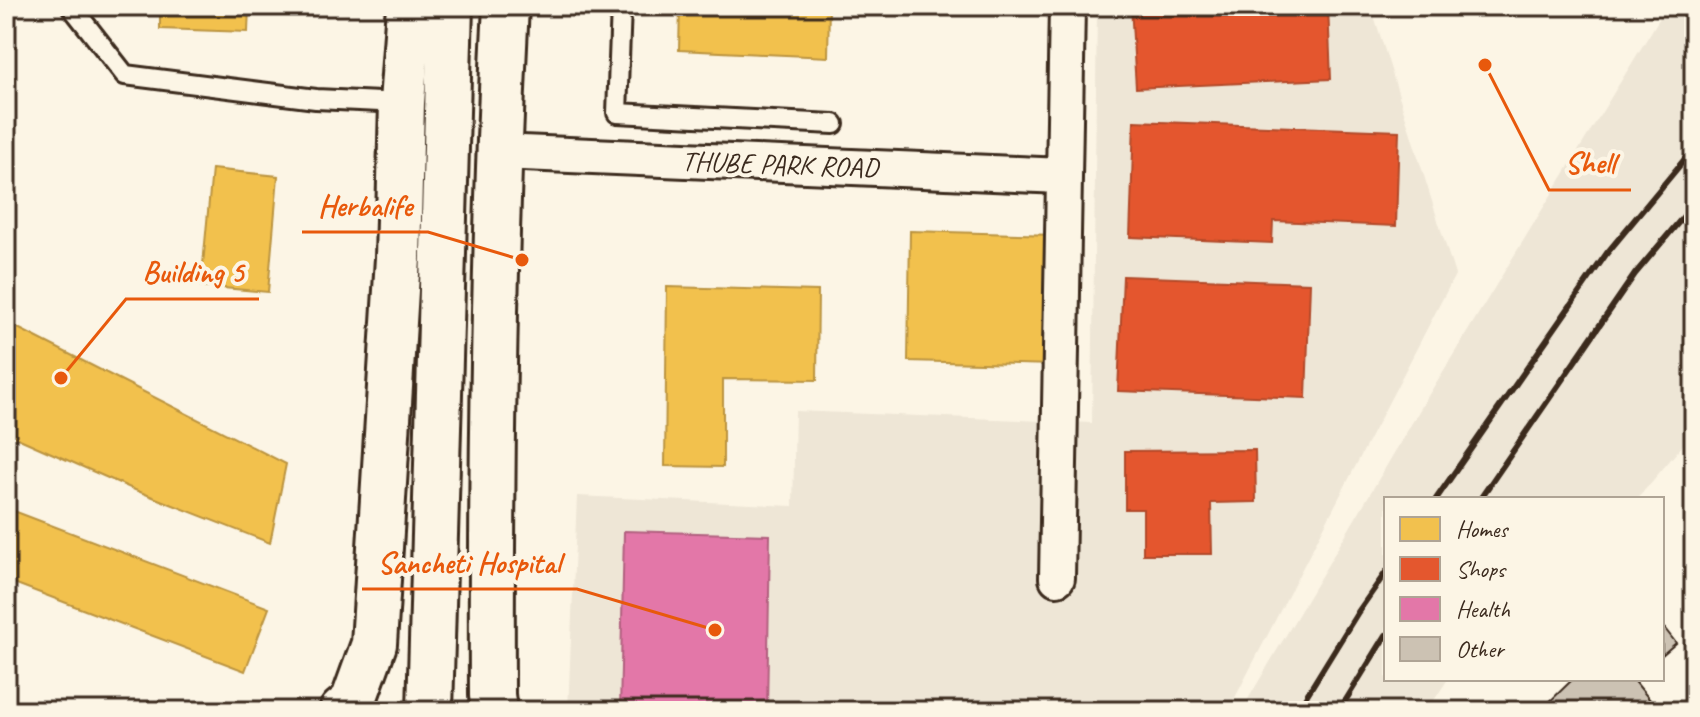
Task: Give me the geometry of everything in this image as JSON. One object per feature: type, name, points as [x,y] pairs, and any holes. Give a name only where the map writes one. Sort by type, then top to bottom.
[{"type":"main road","points":[[342,711],[353,702],[374,644],[398,258],[402,103],[409,6]]},
{"type":"main road","points":[[430,711],[450,6]]},
{"type":"main road","points":[[494,711],[491,537],[498,152],[506,6]]},
{"type":"street","points":[[1057,578],[1067,6]]},
{"type":"street","name":"THUBE PARK ROAD","points":[[498,152],[1063,176]]},
{"type":"lane","points":[[71,6],[125,75],[316,99],[402,103]]},
{"type":"lane","points":[[621,6],[617,113],[834,124]]},
{"type":"shaded area","points":[[1097,6],[1371,6],[1455,275],[1228,711],[568,711],[577,496],[793,506],[795,411],[1092,423]]},
{"type":"shaded area","points":[[1667,6],[1694,6],[1694,432],[1639,497],[1384,497],[1384,681],[1447,681],[1427,711],[1241,711],[1425,401]]},
{"type":"building: Homes","points":[[123,6],[249,6],[248,32],[160,29],[160,13],[123,11]]},
{"type":"building: Homes","points":[[680,6],[829,6],[828,57],[679,50]]},
{"type":"building: Homes","points":[[212,169],[278,176],[268,292],[201,286]]},
{"type":"building: Homes","points":[[910,231],[1057,235],[1054,365],[908,361]]},
{"type":"building: Homes","points":[[667,287],[818,291],[817,380],[723,379],[723,467],[665,466]]},
{"type":"building: Homes","points":[[6,322],[286,464],[270,543],[135,490],[6,433]]},
{"type":"building: Homes","points":[[6,508],[269,608],[245,671],[6,580]]},
{"type":"building: Shops","points":[[1131,6],[1328,6],[1331,79],[1136,88]]},
{"type":"building: Shops","points":[[1134,121],[1399,131],[1396,226],[1273,221],[1272,243],[1130,237]]},
{"type":"building: Shops","points":[[1123,276],[1310,283],[1306,398],[1118,391]]},
{"type":"building: Shops","points":[[1255,450],[1256,502],[1211,503],[1212,554],[1143,554],[1143,509],[1125,509],[1125,451]]},
{"type":"building: Health","points":[[624,531],[770,535],[767,711],[620,711]]},
{"type":"building: Other","points":[[1664,628],[1676,643],[1664,653]]},
{"type":"building: Other","points":[[1571,681],[1635,681],[1659,711],[1540,711]]},
{"type":"railway","points":[[1437,497],[1607,253],[1694,148]]},
{"type":"railway","points":[[1481,497],[1635,274],[1694,204]]},
{"type":"railway","points":[[1297,711],[1384,575]]},
{"type":"railway","points":[[1339,711],[1384,638]]},
{"type":"place","name":"Shell","points":[[1485,65]]},
{"type":"place","name":"Herbalife","points":[[522,260]]},
{"type":"place","name":"Building 5","points":[[61,378]]},
{"type":"place","name":"Sancheti Hospital","points":[[715,630]]}]
